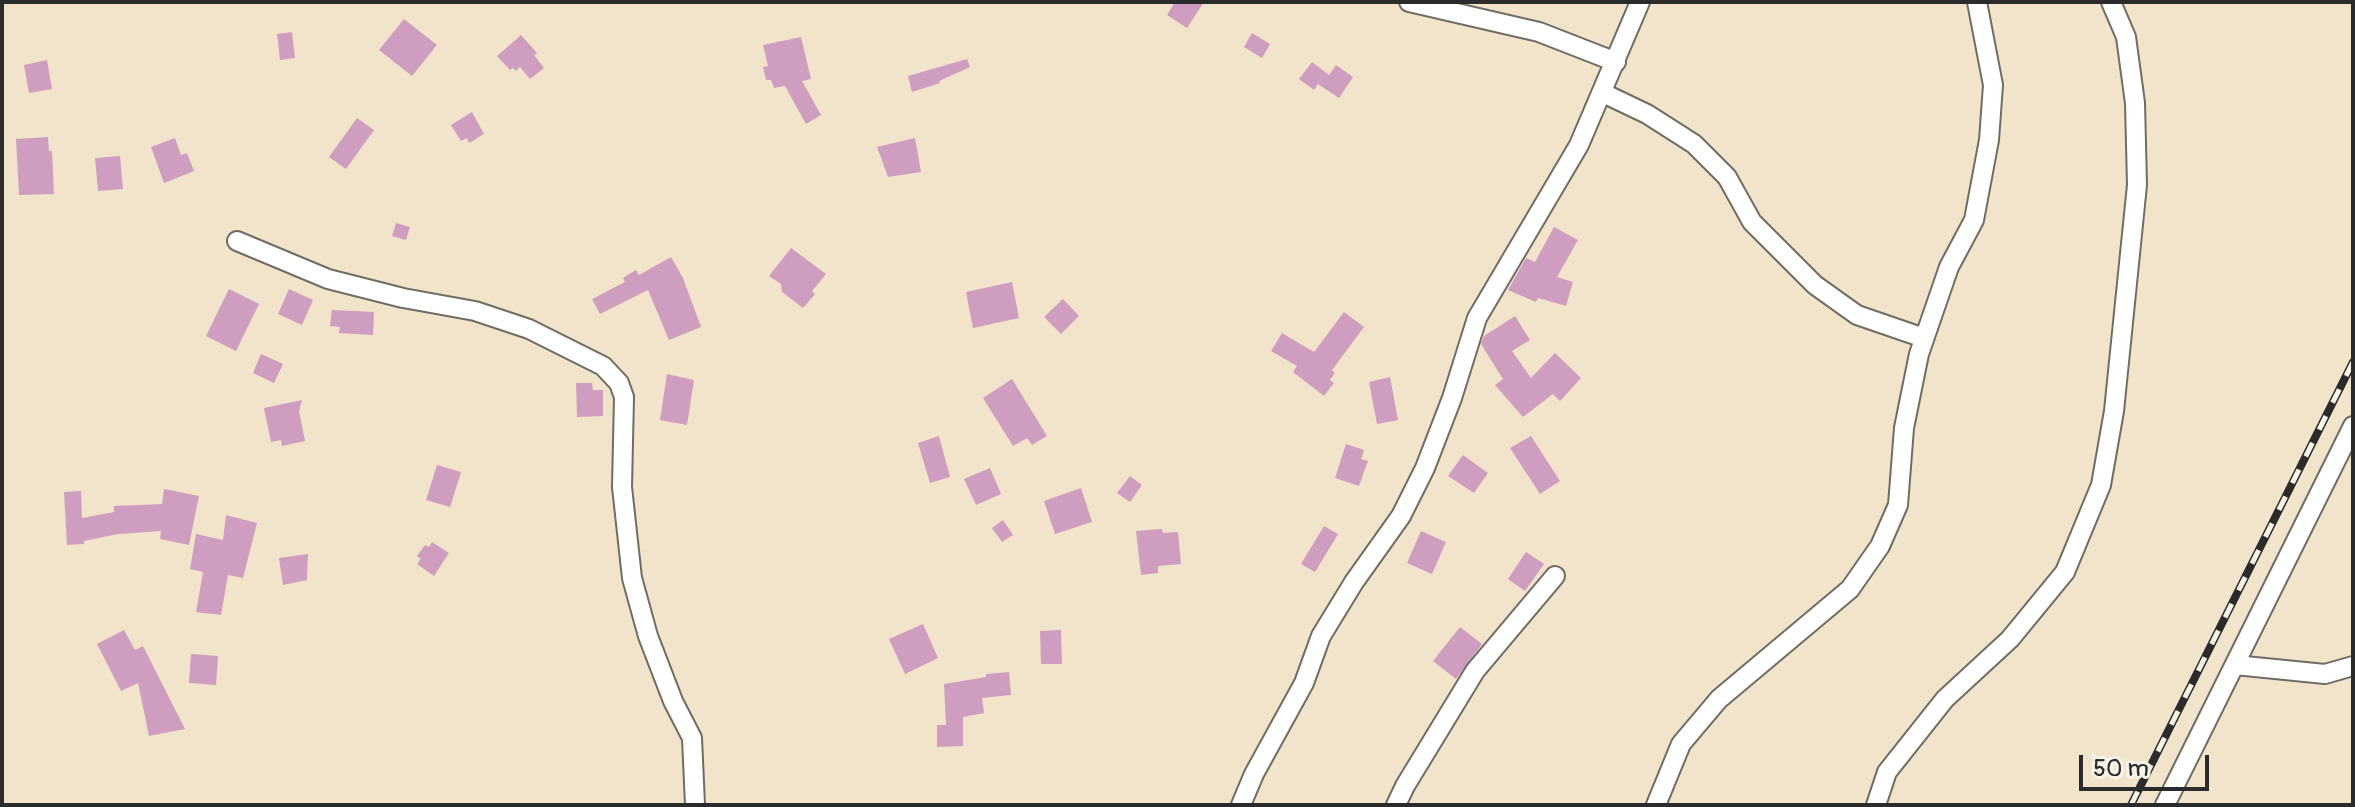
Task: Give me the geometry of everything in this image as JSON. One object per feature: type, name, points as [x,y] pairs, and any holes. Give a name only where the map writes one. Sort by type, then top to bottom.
[{"type":"street","points":[[1409,2],[1539,32],[1616,62]]},
{"type":"street","points":[[1241,805],[1254,774],[1304,683],[1321,636],[1354,582],[1401,516],[1425,468],[1452,398],[1477,318],[1579,145],[1640,2]]},
{"type":"street","points":[[1656,805],[1681,744],[1719,699],[1850,589],[1880,546],[1898,505],[1904,428],[1919,354],[1949,267],[1974,220],[1989,140],[1993,85],[1977,2]]},
{"type":"street","points":[[1876,805],[1887,772],[1945,699],[2010,639],[2065,572],[2101,485],[2114,411],[2137,185],[2135,103],[2128,50],[2126,37],[2111,2]]},
{"type":"street","points":[[1603,93],[1647,114],[1694,144],[1727,177],[1752,222],[1815,285],[1857,315],[1924,338]]},
{"type":"street","points":[[237,241],[328,279],[403,298],[475,311],[529,329],[603,366],[619,383],[624,397],[622,487],[632,578],[648,636],[673,701],[692,738],[695,805]]},
{"type":"street","points":[[2165,805],[2353,426]]},
{"type":"street","points":[[1396,805],[1475,671],[1555,576]]},
{"type":"street","points":[[2235,665],[2325,674],[2353,666]]},
{"type":"building","points":[[1175,2],[1204,2],[1187,28],[1167,15]]},
{"type":"building","points":[[404,19],[437,45],[412,76],[379,50]]},
{"type":"building","points":[[292,32],[295,58],[280,60],[277,34]]},
{"type":"building","points":[[1252,33],[1270,44],[1262,58],[1244,47]]},
{"type":"building","points":[[521,35],[537,53],[534,55],[544,68],[530,79],[520,67],[516,71],[513,68],[510,70],[497,56]]},
{"type":"building","points":[[801,37],[811,79],[802,81],[821,115],[806,124],[785,86],[774,88],[771,80],[766,80],[763,67],[768,66],[763,45]]},
{"type":"building","points":[[967,59],[970,67],[940,83],[912,92],[908,76]]},
{"type":"building","points":[[47,60],[52,89],[29,93],[24,65]]},
{"type":"building","points":[[1312,62],[1329,75],[1336,65],[1353,77],[1339,98],[1318,84],[1314,90],[1299,79]]},
{"type":"building","points":[[472,112],[484,134],[469,143],[467,138],[461,141],[451,125]]},
{"type":"building","points":[[357,118],[374,130],[346,169],[329,157]]},
{"type":"building","points":[[48,137],[49,151],[52,151],[54,194],[19,195],[16,139]]},
{"type":"building","points":[[175,138],[181,155],[187,153],[194,171],[164,183],[151,147]]},
{"type":"building","points":[[915,138],[921,172],[888,177],[877,147]]},
{"type":"building","points":[[120,156],[123,189],[98,191],[95,158]]},
{"type":"building","points":[[396,223],[410,227],[406,240],[392,236]]},
{"type":"building","points":[[1554,227],[1578,240],[1557,277],[1573,282],[1566,306],[1538,298],[1536,302],[1508,290],[1526,258],[1535,262]]},
{"type":"building","points":[[791,248],[826,274],[803,308],[782,292],[781,284],[769,276]]},
{"type":"building","points":[[671,257],[683,278],[701,327],[669,340],[648,290],[600,314],[592,299],[625,282],[623,278],[636,270],[639,275]]},
{"type":"building","points":[[1012,282],[1019,318],[973,328],[966,292]]},
{"type":"building","points":[[229,289],[259,304],[236,351],[206,336]]},
{"type":"building","points":[[289,289],[313,300],[302,325],[278,314]]},
{"type":"building","points":[[1063,299],[1079,316],[1061,334],[1044,317]]},
{"type":"building","points":[[332,310],[374,312],[373,335],[339,333],[340,327],[330,326]]},
{"type":"building","points":[[1344,312],[1364,327],[1332,370],[1335,373],[1330,380],[1334,383],[1324,396],[1293,372],[1297,366],[1271,351],[1282,333],[1314,352]]},
{"type":"building","points":[[1515,316],[1530,340],[1512,351],[1531,378],[1555,353],[1581,378],[1560,401],[1553,394],[1523,417],[1495,385],[1503,379],[1481,344],[1484,336]]},
{"type":"building","points":[[261,354],[283,364],[274,383],[253,373]]},
{"type":"building","points":[[667,374],[694,380],[687,425],[660,420]]},
{"type":"building","points":[[1390,377],[1398,420],[1377,424],[1369,382]]},
{"type":"building","points":[[1012,379],[1047,436],[1032,445],[1027,438],[1013,446],[983,398]]},
{"type":"building","points":[[576,383],[592,383],[593,390],[603,390],[603,416],[577,417]]},
{"type":"building","points":[[302,400],[299,411],[305,441],[282,446],[281,440],[271,442],[264,408]]},
{"type":"building","points":[[939,436],[950,477],[930,483],[918,443]]},
{"type":"building","points":[[1531,436],[1560,481],[1540,494],[1510,448]]},
{"type":"building","points":[[1346,444],[1364,450],[1361,459],[1368,461],[1359,486],[1335,478]]},
{"type":"building","points":[[1463,455],[1488,473],[1474,493],[1448,476]]},
{"type":"building","points":[[437,465],[461,472],[450,507],[426,500]]},
{"type":"building","points":[[990,468],[1001,494],[976,505],[964,479]]},
{"type":"building","points":[[1130,476],[1142,485],[1130,502],[1117,493]]},
{"type":"building","points":[[1081,488],[1092,522],[1055,534],[1044,501]]},
{"type":"building","points":[[164,489],[199,496],[189,545],[160,539],[161,531],[118,534],[84,541],[84,544],[67,545],[64,492],[81,491],[82,518],[114,512],[114,506],[162,504]]},
{"type":"building","points":[[226,515],[257,523],[243,578],[228,575],[221,615],[196,612],[203,572],[190,569],[196,534],[223,540]]},
{"type":"building","points":[[1003,520],[1013,535],[1002,542],[992,528]]},
{"type":"building","points":[[1324,526],[1338,534],[1315,572],[1301,564]]},
{"type":"building","points":[[1162,529],[1163,533],[1178,532],[1181,564],[1158,566],[1158,573],[1141,575],[1136,531]]},
{"type":"building","points":[[1421,531],[1446,542],[1432,574],[1407,563]]},
{"type":"building","points":[[432,542],[449,553],[434,576],[417,564],[421,559],[417,556],[425,545],[429,547]]},
{"type":"building","points":[[1526,552],[1544,564],[1525,591],[1508,579]]},
{"type":"building","points":[[308,554],[307,580],[283,585],[279,558]]},
{"type":"building","points":[[923,624],[938,658],[905,674],[889,639]]},
{"type":"building","points":[[1460,627],[1482,644],[1456,679],[1433,661]]},
{"type":"building","points":[[124,630],[135,650],[143,646],[185,729],[149,736],[138,683],[121,691],[97,644]]},
{"type":"building","points":[[1061,630],[1062,664],[1041,664],[1040,631]]},
{"type":"building","points":[[191,654],[218,656],[216,685],[189,683]]},
{"type":"building","points":[[1009,672],[1011,695],[982,698],[984,713],[963,717],[963,746],[937,747],[937,725],[946,725],[944,684]]},
{"type":"railway","points":[[2131,805],[2353,362]]}]
